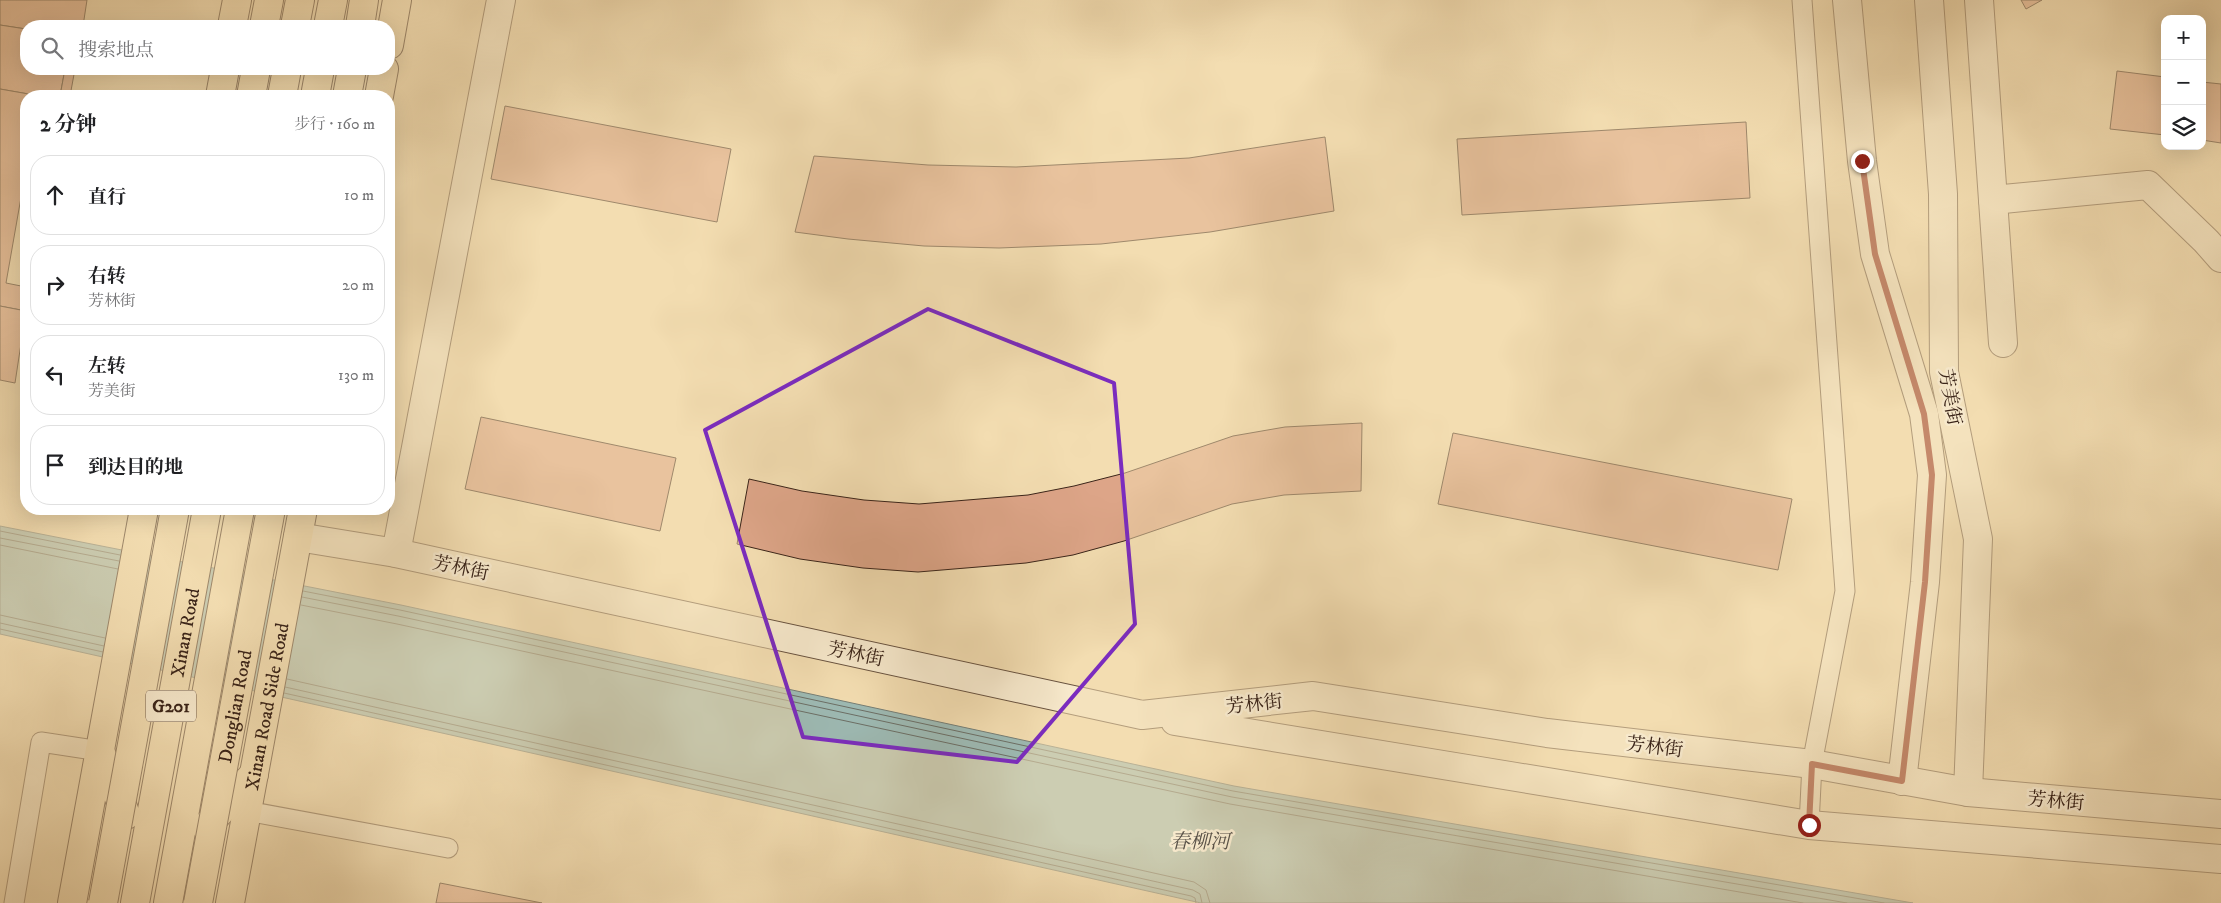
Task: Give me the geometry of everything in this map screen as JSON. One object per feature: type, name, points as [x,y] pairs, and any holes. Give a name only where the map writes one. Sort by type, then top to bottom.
[{"type":"main road","points":[[233,20],[237,0]]},
{"type":"main road","points":[[265,20],[269,0]]},
{"type":"main road","points":[[296,20],[300,0]]},
{"type":"main road","points":[[329,20],[333,0]]},
{"type":"main road","points":[[361,20],[364,0]]},
{"type":"main road","points":[[393,20],[397,0]]},
{"type":"main road","points":[[221,90],[224,75]]},
{"type":"main road","points":[[252,90],[255,75]]},
{"type":"main road","points":[[283,90],[286,75]]},
{"type":"main road","points":[[316,90],[319,75]]},
{"type":"main road","points":[[348,90],[351,75]]},
{"type":"main road","points":[[380,90],[383,75]]},
{"type":"main road","points":[[103,903],[174,515]]},
{"type":"main road","name":"Xinan Road","points":[[135,903],[206,515]]},
{"type":"main road","name":"Xinan Road","points":[[168,903],[239,515]]},
{"type":"main road","name":"Donglian Road","points":[[198,903],[270,515]]},
{"type":"main road","name":"Xinan Road Side Road","points":[[230,903],[302,515]]},
{"type":"main road","points":[[72,903],[143,518]]},
{"type":"main road","points":[[100,752],[143,857]]},
{"type":"main road","points":[[175,862],[256,763]]},
{"type":"street","points":[[396,553],[501,0]]},
{"type":"street","name":"芳美街","points":[[1847,0],[1862,161],[1875,254],[1924,414],[1932,475],[1925,582],[1902,781]]},
{"type":"street","name":"芳美街","points":[[1929,0],[1943,194],[1944,372],[1978,539],[1968,792]]},
{"type":"street","points":[[1979,0],[2003,344]]},
{"type":"street","points":[[1992,200],[2148,185],[2221,258]]},
{"type":"street","name":"芳林街","points":[[296,547],[396,553],[1142,715],[1313,696],[1547,732],[1812,764],[1968,792],[2221,814]]},
{"type":"street","points":[[1142,715],[1809,825],[2221,859]]},
{"type":"lane","points":[[1802,0],[1845,591],[1812,764],[1809,825]]},
{"type":"lane","points":[[14,903],[41,742],[100,752]]},
{"type":"lane","points":[[247,811],[448,848]]},
{"type":"highlighted area","points":[[928,309],[1114,383],[1135,624],[1017,762],[803,737],[705,430]]},
{"type":"water","name":"春柳河","points":[[0,526],[401,605],[1234,786],[1913,903],[1201,903],[0,634]]},
{"type":"building","points":[[0,0],[87,0],[84,20],[20,20],[20,28],[0,25]]},
{"type":"building","points":[[2021,0],[2042,0],[2026,9]]},
{"type":"building","points":[[0,25],[20,28],[20,75],[64,75],[61,90],[20,90],[20,92],[0,89]]},
{"type":"building","points":[[2117,71],[2161,76],[2161,135],[2110,129]]},
{"type":"building","points":[[64,75],[74,75],[71,90],[61,90]]},
{"type":"building","points":[[2206,82],[2221,84],[2221,143],[2206,141]]},
{"type":"building","points":[[0,89],[20,92],[20,203],[6,283],[20,286],[20,310],[0,306]]},
{"type":"building","points":[[505,106],[731,149],[717,222],[491,179]]},
{"type":"building","points":[[1746,122],[1750,198],[1462,215],[1457,139]]},
{"type":"building","points":[[1325,137],[1334,211],[1210,232],[1101,244],[999,248],[924,246],[795,232],[814,156],[928,165],[1016,167],[1189,158]]},
{"type":"building","points":[[0,306],[20,310],[20,350],[15,383],[0,380]]},
{"type":"building","points":[[481,417],[676,458],[660,531],[465,489]]},
{"type":"building","points":[[1362,423],[1361,491],[1284,495],[1232,504],[1124,541],[1073,555],[1026,563],[918,572],[863,568],[800,559],[737,544],[749,479],[802,491],[864,500],[919,504],[1028,495],[1125,473],[1233,436],[1285,427]]},
{"type":"building","points":[[1453,433],[1792,499],[1778,570],[1438,504]]},
{"type":"building","points":[[440,883],[542,903],[436,903]]},
{"type":"route","points":[[1809,825],[1812,764],[1902,781],[1925,582],[1932,475],[1924,414],[1875,254],[1862,161]]}]
